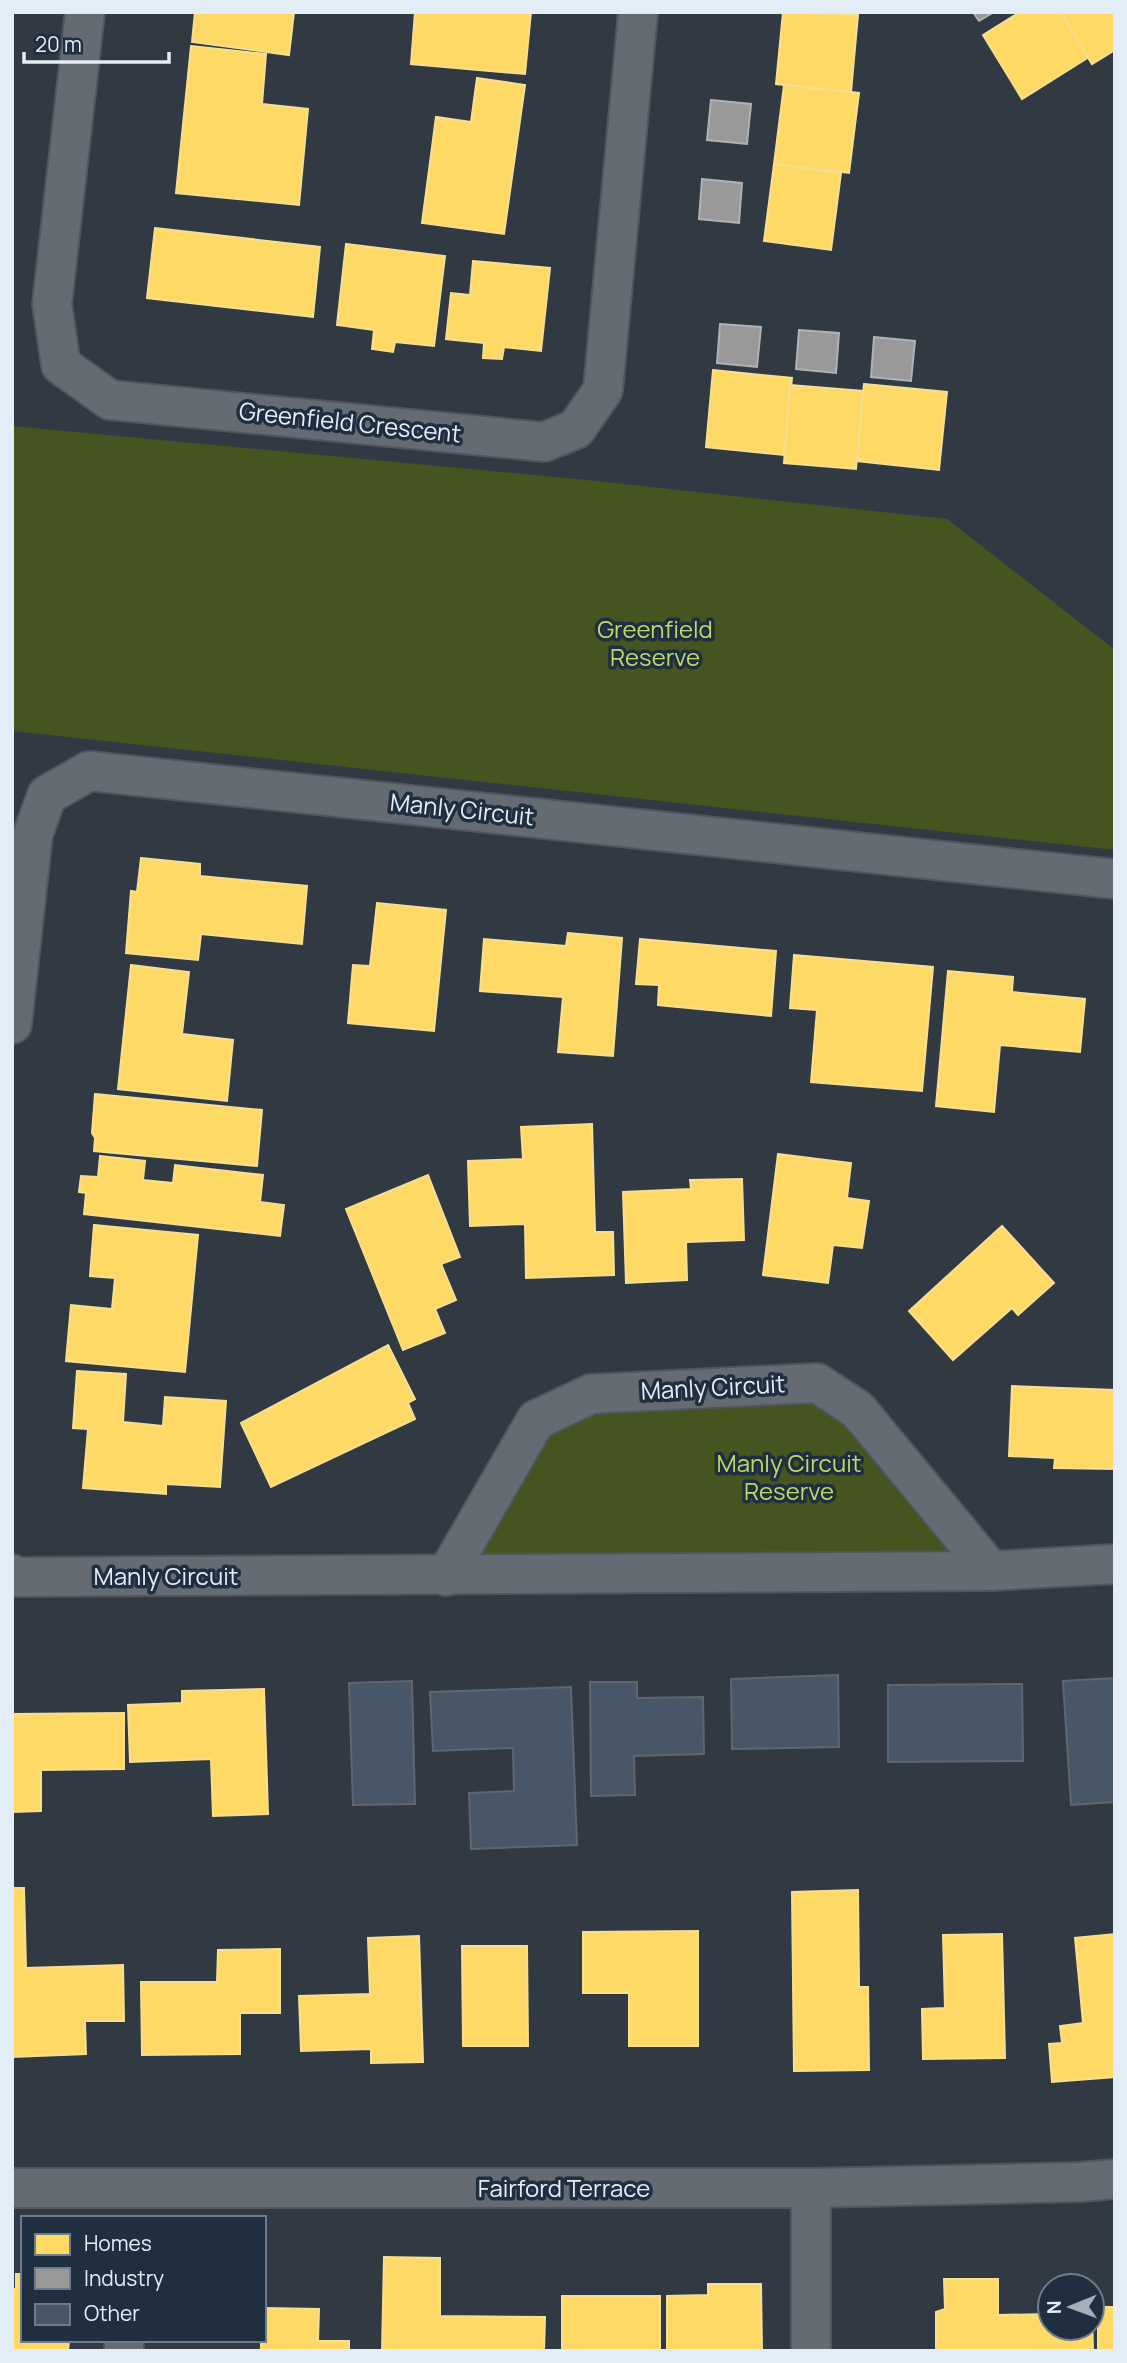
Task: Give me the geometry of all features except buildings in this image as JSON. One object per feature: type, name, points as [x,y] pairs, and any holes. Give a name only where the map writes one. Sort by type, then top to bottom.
[{"type":"street","name":"Greenfield Crescent","points":[[85,12],[52,304],[61,365],[110,400],[544,442],[576,429],[603,390],[638,12]]},
{"type":"street","name":"Manly Circuit","points":[[12,1024],[33,834],[47,795],[89,771],[1115,879]]},
{"type":"street","name":"Manly Circuit","points":[[446,1576],[536,1420],[591,1394],[817,1382],[858,1410],[990,1571]]},
{"type":"street","name":"Manly Circuit","points":[[12,1574],[17,1577],[446,1576],[990,1571],[1115,1564]]},
{"type":"street","name":"Fairford Terrace","points":[[12,2189],[122,2203],[1080,2182],[1115,2179]]},
{"type":"street","points":[[811,2188],[811,2351]]},
{"type":"green space","name":"Greenfield Reserve","points":[[12,426],[577,479],[947,519],[1115,650],[1115,850],[12,731]]},
{"type":"green space","name":"Manly Circuit Reserve","points":[[817,1383],[991,1571],[446,1576],[536,1420]]}]
